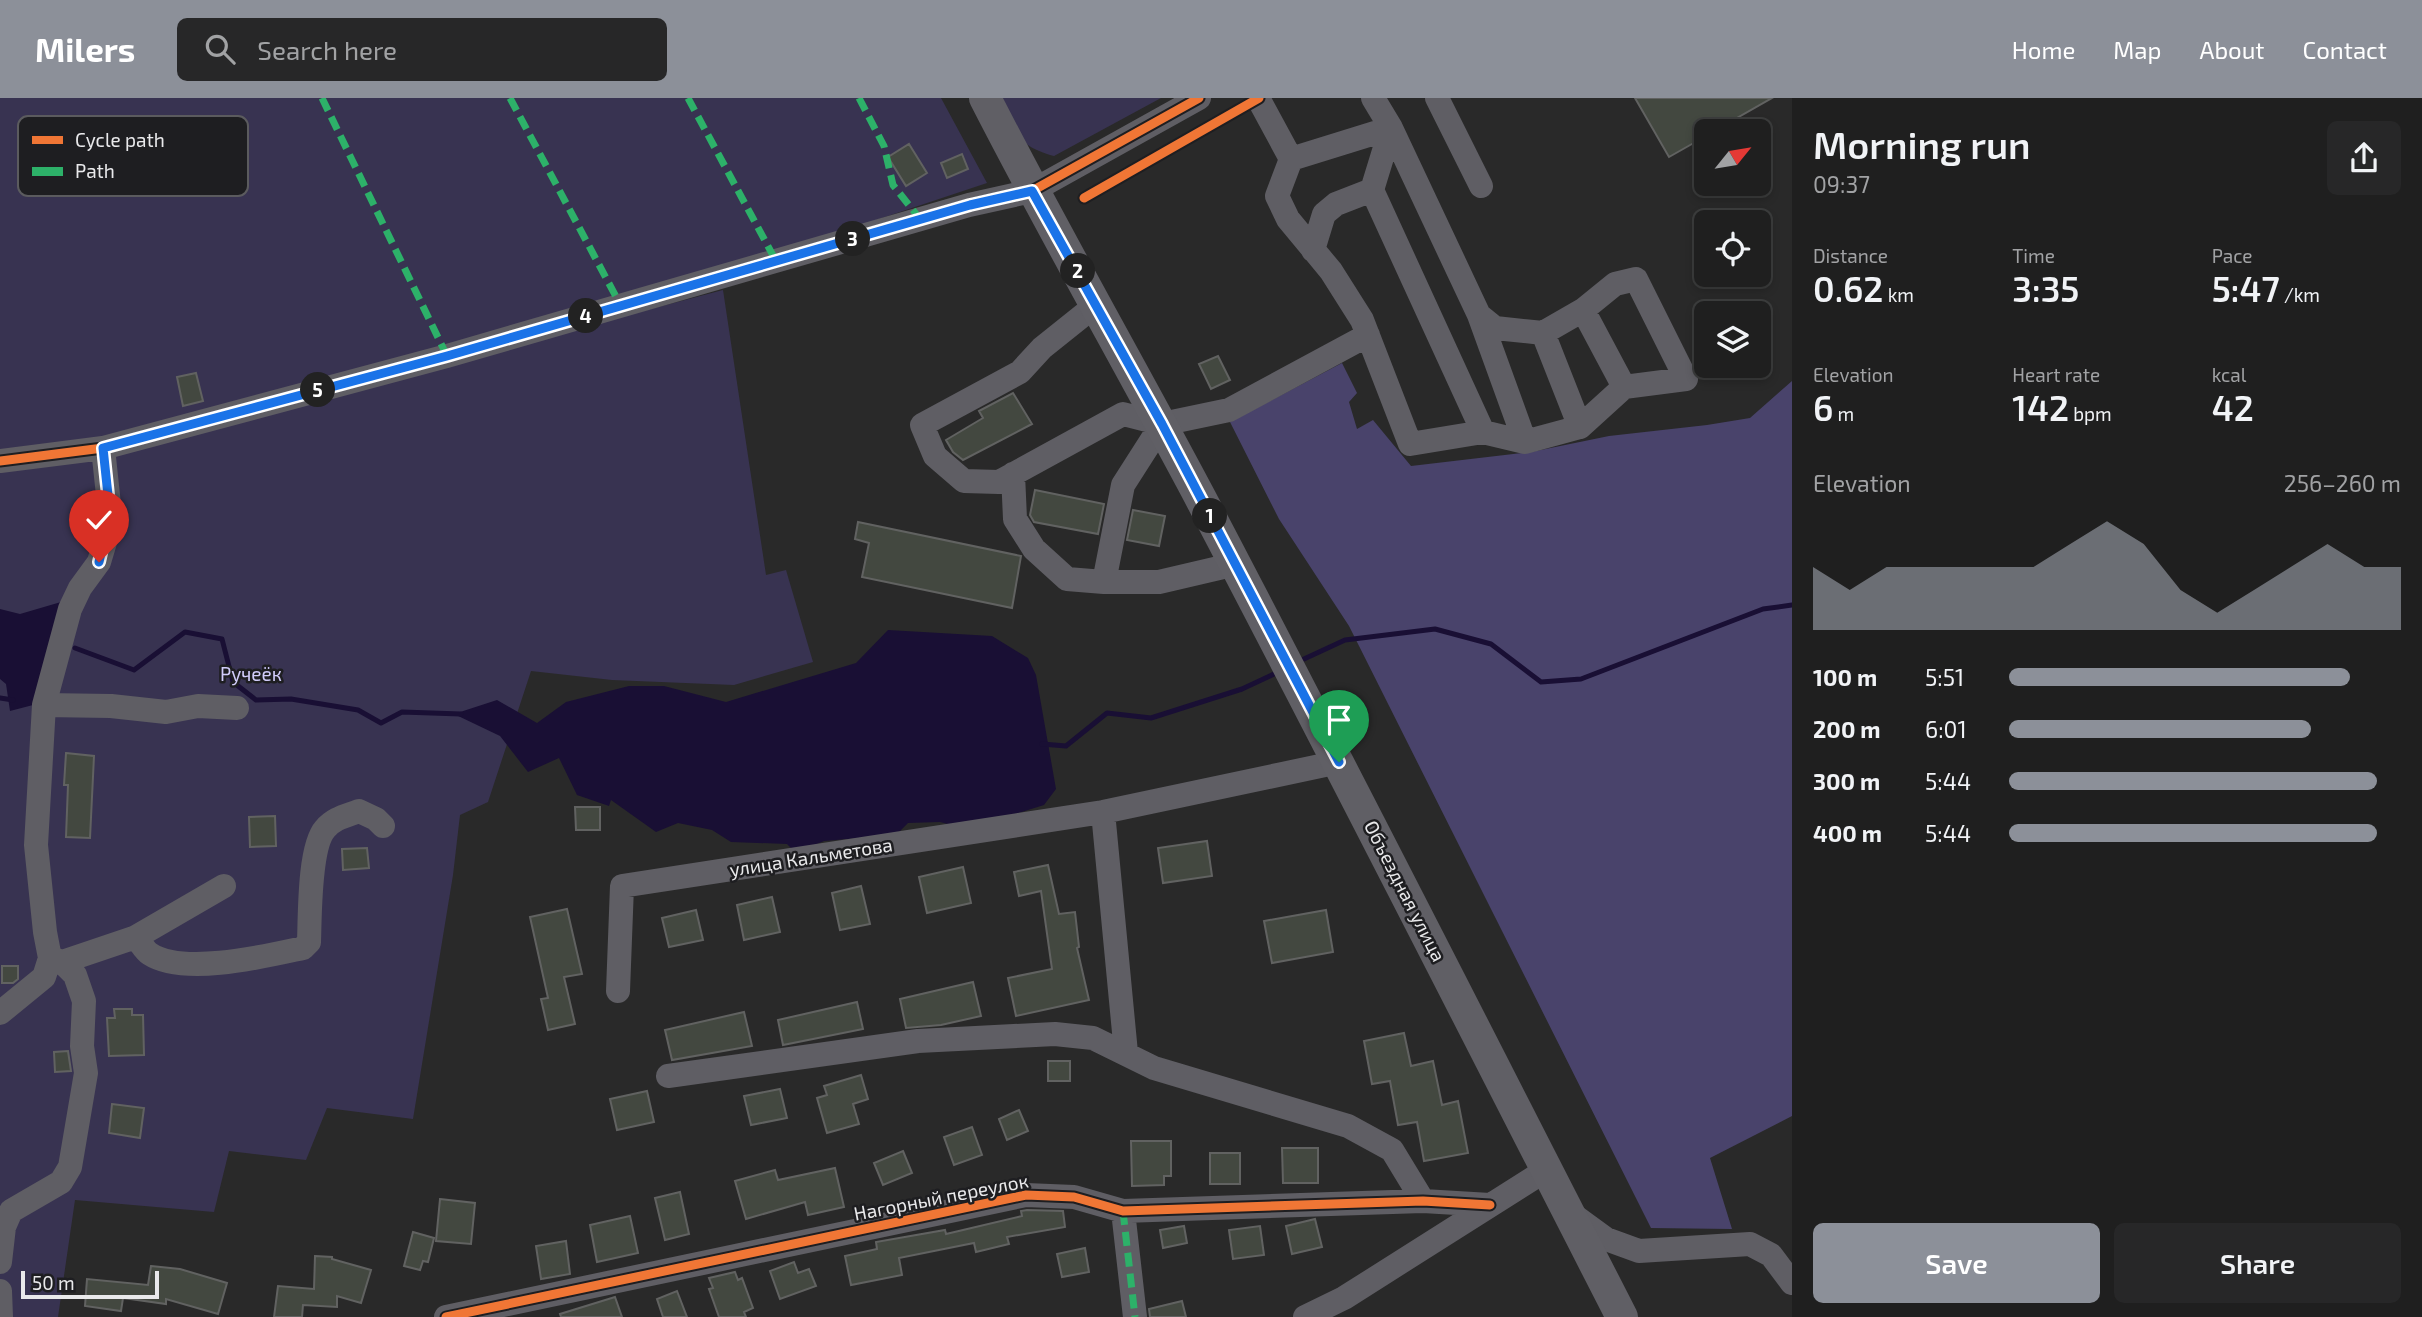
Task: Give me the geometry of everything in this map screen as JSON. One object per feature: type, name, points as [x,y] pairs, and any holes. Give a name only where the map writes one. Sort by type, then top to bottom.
[{"type":"main road","name":"Объездная улица","points":[[985,98],[1032,191],[1097,304],[1236,564],[1622,1317]]},
{"type":"street","points":[[0,461],[103,448],[447,356],[957,209],[1032,191],[1199,98]]},
{"type":"street","points":[[1258,98],[1291,159],[1277,196],[1288,219],[1331,271],[1362,320],[1410,444],[1483,432],[1525,442],[1580,427],[1625,387],[1686,379],[1636,279],[1615,284],[1583,310],[1544,333],[1495,328],[1479,315]]},
{"type":"street","points":[[1373,98],[1391,128],[1479,315],[1525,442]]},
{"type":"street","points":[[1437,98],[1481,187]]},
{"type":"street","points":[[1291,159],[1391,128]]},
{"type":"street","points":[[1391,128],[1372,190],[1483,432]]},
{"type":"street","points":[[1313,250],[1324,214],[1336,204],[1372,190]]},
{"type":"street","points":[[1097,304],[1042,348],[1020,372],[922,425],[935,456],[964,481],[999,482],[1123,414],[1162,424],[1228,410],[1368,335]]},
{"type":"street","points":[[1583,310],[1625,387]]},
{"type":"street","points":[[1544,333],[1580,427]]},
{"type":"street","points":[[1104,582],[1123,485],[1162,424]]},
{"type":"street","points":[[0,1262],[4,1227],[10,1211],[61,1182],[70,1167],[86,1073],[82,1046],[84,1001],[75,975],[56,960],[45,932],[36,845],[44,705],[70,609],[80,588],[99,562],[110,514],[103,448]]},
{"type":"street","points":[[1013,474],[1015,519],[1034,549],[1067,579],[1159,582],[1236,564]]},
{"type":"street","points":[[44,705],[111,706],[166,712],[198,706],[237,708]]},
{"type":"street","name":"улица Кальметова","points":[[618,991],[622,887],[1103,812],[1339,762]]},
{"type":"street","points":[[136,937],[149,954],[176,963],[239,961],[303,948],[309,942],[314,858],[323,830],[337,818],[359,811],[376,819],[383,827]]},
{"type":"street","points":[[1103,812],[1126,1053]]},
{"type":"street","points":[[0,1013],[44,977],[56,960],[136,937],[224,886]]},
{"type":"street","points":[[668,1076],[918,1041],[1055,1034],[1093,1038],[1154,1068],[1348,1126],[1392,1150],[1423,1202]]},
{"type":"street","points":[[1306,1317],[1343,1298],[1546,1170]]},
{"type":"street","name":"Нагорный переулок","points":[[446,1317],[1026,1195],[1074,1197],[1123,1211],[1423,1202],[1490,1205]]},
{"type":"street","points":[[1123,1211],[1135,1317]]},
{"type":"street","points":[[1567,1211],[1606,1239],[1639,1251],[1750,1244],[1771,1255],[1792,1283]]},
{"type":"street","points":[[0,1291],[1,1317]]},
{"type":"green space","points":[[0,98],[941,98],[987,183],[729,269],[79,446],[0,461]]},
{"type":"green space","points":[[999,98],[1161,98],[1054,156],[1031,147],[1018,136]]},
{"type":"green space","name":"Ручеёк","points":[[723,290],[766,575],[786,570],[813,662],[734,685],[612,680],[531,671],[488,802],[460,815],[453,875],[413,1119],[327,1108],[306,1160],[229,1151],[214,1212],[75,1200],[58,1317],[0,1317],[0,467],[91,456]]},
{"type":"shaded area","points":[[1342,363],[1357,393],[1349,402],[1357,429],[1373,420],[1411,466],[1531,452],[1609,436],[1750,418],[1792,381],[1792,1116],[1710,1158],[1732,1229],[1651,1228],[1349,626],[1279,519],[1230,422]]},
{"type":"shaded area","points":[[61,602],[33,705],[10,711],[6,684],[0,679],[0,609],[20,614]]},
{"type":"shaded area","points":[[888,630],[992,636],[1028,658],[1036,675],[1056,789],[1044,805],[967,829],[940,822],[908,823],[893,838],[824,841],[796,853],[787,844],[731,842],[712,830],[678,823],[656,832],[611,800],[609,806],[577,795],[559,758],[528,772],[500,736],[454,714],[497,700],[537,723],[566,702],[629,686],[664,686],[726,702],[856,663]]},
{"type":"building","points":[[1635,98],[1772,98],[1735,119],[1694,119],[1694,143],[1669,157]]},
{"type":"building","points":[[909,144],[927,173],[906,186],[888,157]]},
{"type":"building","points":[[962,154],[968,169],[947,178],[941,163]]},
{"type":"building","points":[[1218,356],[1230,380],[1211,389],[1199,364]]},
{"type":"building","points":[[196,373],[203,401],[183,406],[177,377]]},
{"type":"building","points":[[1013,393],[1032,424],[963,460],[953,452],[946,440],[983,418],[979,411]]},
{"type":"building","points":[[1035,490],[1104,504],[1098,534],[1034,522],[1030,515]]},
{"type":"building","points":[[1133,510],[1165,516],[1159,546],[1127,540]]},
{"type":"building","points":[[858,522],[1021,556],[1012,608],[862,577],[869,543],[855,539]]},
{"type":"building","points":[[66,753],[94,756],[90,838],[66,837]]},
{"type":"building","points":[[575,807],[600,807],[600,830],[576,830]]},
{"type":"building","points":[[275,816],[276,846],[250,847],[249,817]]},
{"type":"building","points":[[1207,841],[1212,876],[1163,883],[1158,848]]},
{"type":"building","points":[[367,848],[369,868],[343,870],[342,849]]},
{"type":"building","points":[[1048,865],[1059,914],[1075,912],[1077,948],[1089,1000],[1016,1016],[1008,978],[1052,969],[1041,891],[1019,896],[1014,872]]},
{"type":"building","points":[[963,867],[971,903],[927,913],[919,877]]},
{"type":"building","points":[[861,886],[870,924],[840,930],[832,893]]},
{"type":"building","points":[[772,897],[780,932],[744,940],[737,905]]},
{"type":"building","points":[[567,909],[582,974],[564,977],[575,1024],[548,1030],[541,999],[548,998],[530,917]]},
{"type":"building","points":[[696,910],[703,940],[669,947],[662,918]]},
{"type":"building","points":[[1326,910],[1333,952],[1272,963],[1264,921]]},
{"type":"building","points":[[2,966],[18,966],[18,979],[13,983],[2,983]]},
{"type":"building","points":[[973,982],[981,1016],[941,1025],[906,1028],[900,999]]},
{"type":"building","points":[[857,1002],[863,1029],[783,1045],[778,1020]]},
{"type":"building","points":[[114,1009],[132,1009],[132,1015],[143,1015],[144,1055],[109,1056],[107,1018],[115,1018]]},
{"type":"building","points":[[744,1012],[752,1046],[672,1060],[665,1030]]},
{"type":"building","points":[[1404,1033],[1411,1066],[1433,1061],[1442,1105],[1458,1101],[1468,1153],[1424,1161],[1417,1122],[1398,1125],[1390,1081],[1372,1084],[1364,1041]]},
{"type":"building","points":[[68,1051],[71,1071],[55,1072],[54,1052]]},
{"type":"building","points":[[1048,1061],[1070,1061],[1070,1081],[1048,1081]]},
{"type":"building","points":[[861,1075],[868,1099],[853,1104],[859,1124],[827,1133],[817,1098],[827,1095],[824,1086]]},
{"type":"building","points":[[780,1089],[787,1118],[751,1125],[744,1096]]},
{"type":"building","points":[[647,1091],[654,1122],[617,1130],[610,1099]]},
{"type":"building","points":[[112,1104],[144,1108],[140,1138],[109,1133]]},
{"type":"building","points":[[1019,1110],[1028,1131],[1007,1140],[999,1119]]},
{"type":"building","points":[[972,1127],[982,1155],[954,1165],[944,1137]]},
{"type":"building","points":[[1131,1141],[1171,1141],[1171,1176],[1164,1176],[1164,1185],[1132,1186]]},
{"type":"building","points":[[1282,1148],[1318,1148],[1318,1183],[1283,1183]]},
{"type":"building","points":[[903,1151],[912,1173],[883,1185],[874,1163]]},
{"type":"building","points":[[1210,1153],[1240,1153],[1240,1184],[1210,1184]]},
{"type":"building","points":[[835,1168],[844,1207],[808,1215],[805,1202],[746,1219],[735,1181],[775,1170],[778,1180]]},
{"type":"building","points":[[680,1192],[689,1234],[665,1240],[655,1198]]},
{"type":"building","points":[[440,1199],[475,1203],[471,1244],[436,1241]]},
{"type":"building","points":[[1021,1211],[1063,1211],[1065,1227],[1007,1237],[1009,1244],[976,1252],[974,1243],[899,1258],[902,1275],[851,1285],[845,1256],[877,1249],[876,1242],[945,1230],[946,1234],[1022,1216]]},
{"type":"building","points":[[630,1216],[638,1253],[597,1262],[590,1225]]},
{"type":"building","points":[[1315,1219],[1322,1247],[1292,1254],[1286,1226]]},
{"type":"building","points":[[1184,1226],[1187,1243],[1163,1248],[1160,1230]]},
{"type":"building","points":[[1260,1226],[1264,1255],[1233,1259],[1229,1230]]},
{"type":"building","points":[[413,1232],[434,1238],[428,1262],[423,1261],[420,1270],[404,1266]]},
{"type":"building","points":[[566,1241],[570,1274],[541,1279],[536,1246]]},
{"type":"building","points":[[1085,1248],[1089,1272],[1062,1277],[1057,1254]]},
{"type":"building","points":[[315,1256],[332,1257],[371,1270],[361,1303],[337,1296],[337,1307],[303,1305],[302,1317],[274,1317],[278,1286],[314,1289]]},
{"type":"building","points":[[794,1262],[798,1273],[809,1269],[816,1286],[780,1299],[770,1271]]},
{"type":"building","points":[[151,1266],[180,1269],[227,1283],[218,1314],[166,1299],[166,1304],[123,1298],[121,1311],[85,1306],[87,1279],[148,1285]]},
{"type":"building","points":[[735,1272],[738,1280],[742,1278],[753,1308],[744,1312],[746,1317],[719,1317],[709,1289],[713,1288],[709,1278]]},
{"type":"building","points":[[677,1291],[687,1317],[663,1317],[657,1299]]},
{"type":"building","points":[[615,1297],[622,1317],[561,1317],[560,1314]]},
{"type":"building","points":[[1182,1301],[1186,1317],[1150,1317],[1149,1309]]},
{"type":"waterway","points":[[1304,659],[1345,640],[1435,629],[1491,644],[1541,682],[1581,679],[1763,609],[1792,605]]},
{"type":"waterway","points":[[75,648],[134,670],[185,632],[222,639],[233,682],[256,700],[291,699],[358,710],[381,723],[402,712],[461,714]]},
{"type":"waterway","points":[[1042,744],[1066,746],[1107,713],[1151,718],[1242,689],[1274,674]]},
{"type":"waterway","points":[[0,698],[13,700]]},
{"type":"marked path","points":[[322,98],[447,356]]},
{"type":"marked path","points":[[510,98],[621,306]]},
{"type":"marked path","points":[[688,98],[776,261]]},
{"type":"marked path","points":[[859,98],[884,146],[893,185],[920,219]]},
{"type":"marked path","points":[[1123,1211],[1135,1317]]},
{"type":"cycle path","points":[[0,461],[103,448],[447,356],[969,205],[1032,191],[1199,98]]},
{"type":"cycle path","points":[[1084,198],[1259,98]]},
{"type":"cycle path","points":[[446,1317],[1026,1195],[1074,1197],[1123,1211],[1423,1201],[1490,1205]]},
{"type":"route","points":[[99,562],[110,514],[103,448],[447,356],[970,205],[1032,191],[1162,424],[1339,762]]}]
